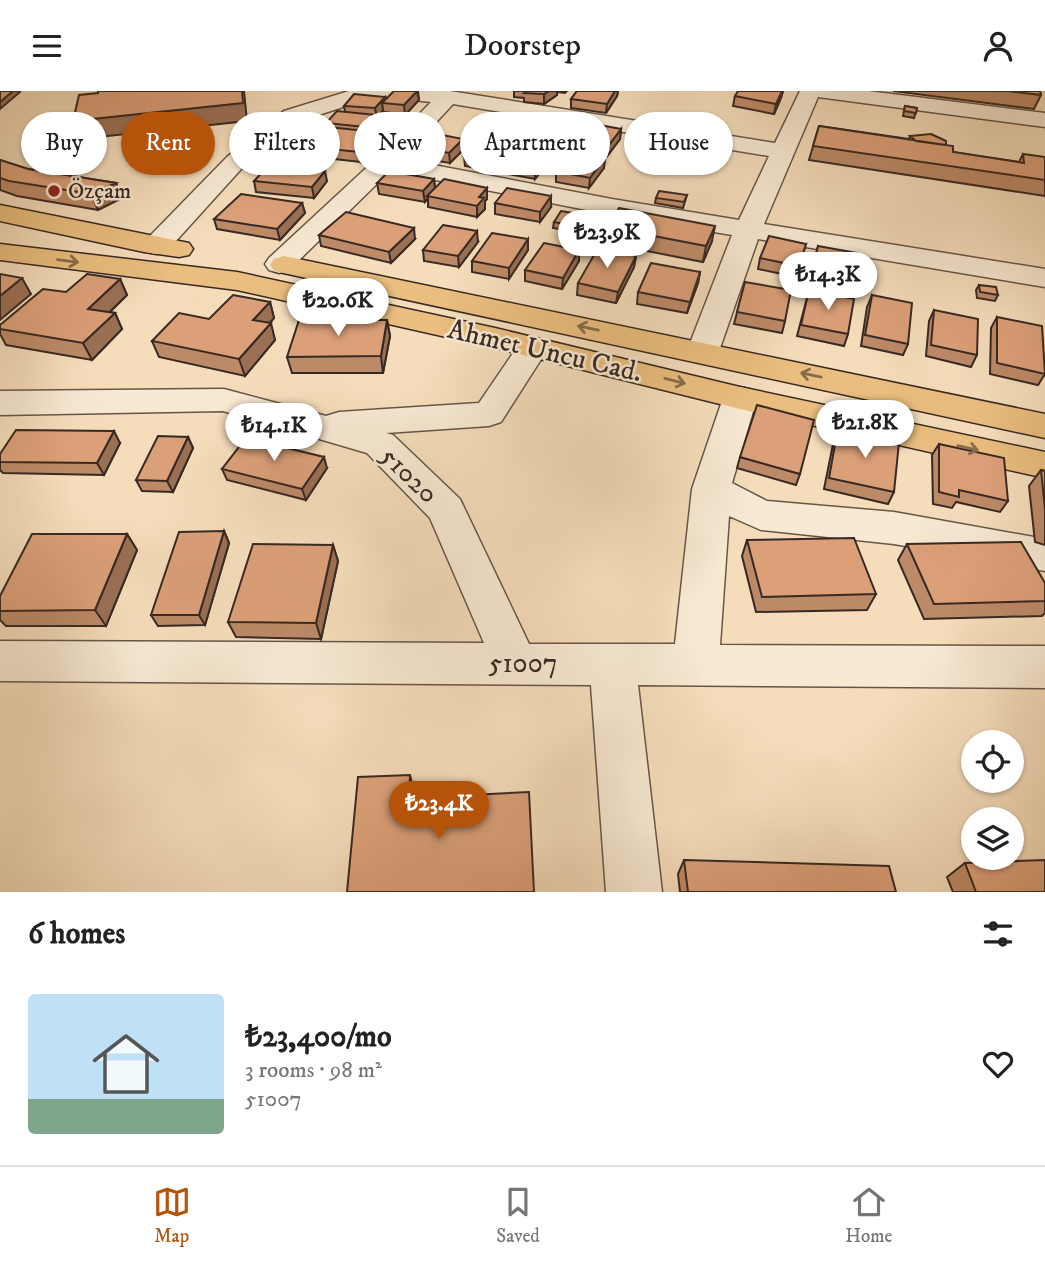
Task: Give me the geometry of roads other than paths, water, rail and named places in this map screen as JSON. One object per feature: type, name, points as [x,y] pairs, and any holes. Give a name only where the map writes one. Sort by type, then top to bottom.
[{"type":"main road","name":"Ahmet Uncu Cad.","points":[[0,213],[156,246],[279,264],[703,351],[1045,426]]},
{"type":"main road","name":"Ahmet Uncu Cad.","points":[[0,252],[237,281],[533,347],[740,398],[1045,465]]},
{"type":"street","points":[[156,246],[235,162],[292,116],[371,91]]},
{"type":"street","points":[[382,91],[448,97],[783,151]]},
{"type":"street","points":[[703,351],[748,229],[810,91]]},
{"type":"street","points":[[819,91],[872,95],[1041,125]]},
{"type":"street","points":[[434,112],[448,97]]},
{"type":"street","points":[[279,264],[372,175]]},
{"type":"street","points":[[446,175],[612,207],[1045,278]]},
{"type":"street","points":[[313,425],[489,414],[533,347]]},
{"type":"street","points":[[696,664],[711,489],[740,398]]},
{"type":"street","name":"51020","points":[[0,403],[224,400],[380,444],[446,510],[515,663]]},
{"type":"street","points":[[396,460],[402,420]]},
{"type":"street","points":[[711,489],[761,515],[894,527],[1045,555]]},
{"type":"street","name":"51007","points":[[0,661],[1045,667]]},
{"type":"street","points":[[612,664],[634,892]]},
{"type":"place","name":"Özçam","points":[[54,191]]}]
